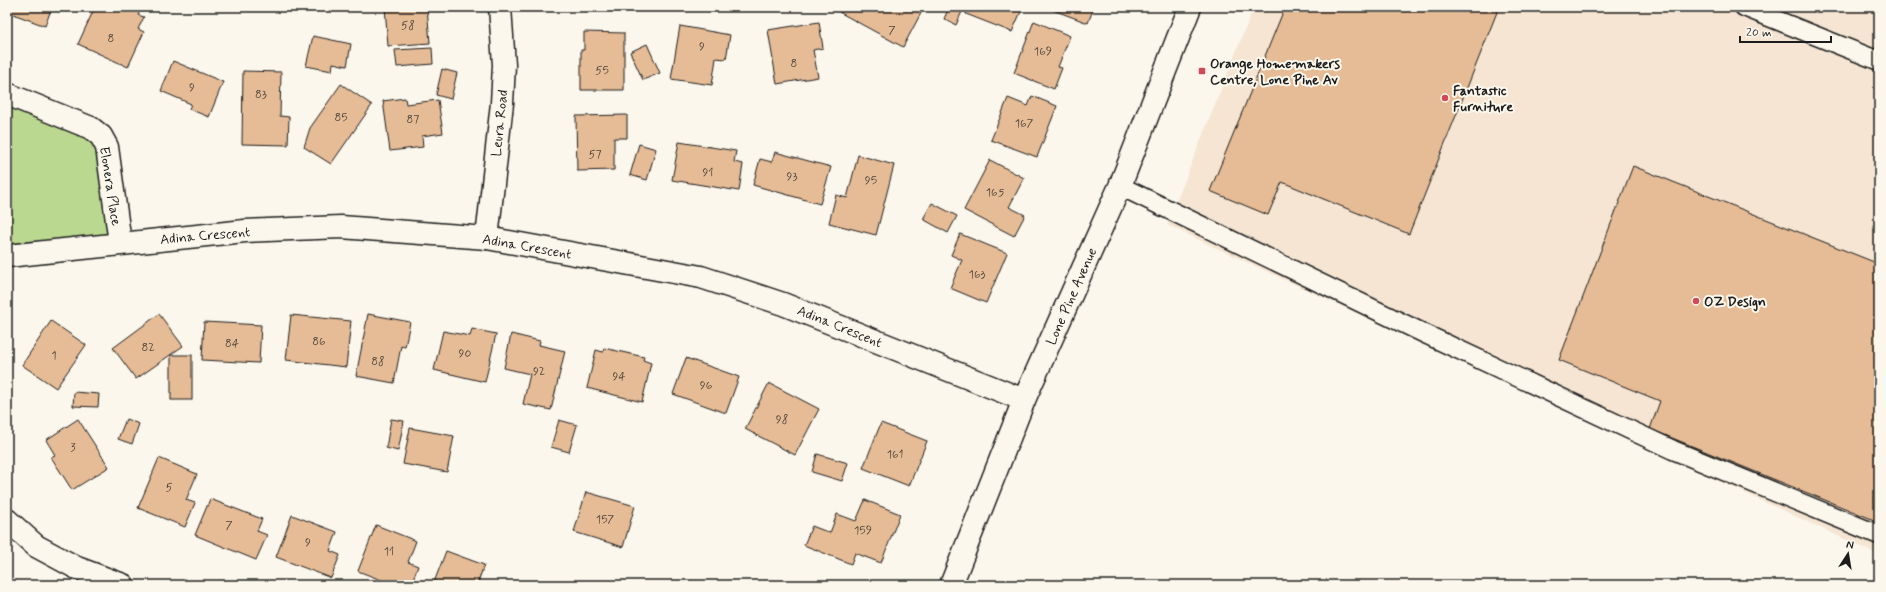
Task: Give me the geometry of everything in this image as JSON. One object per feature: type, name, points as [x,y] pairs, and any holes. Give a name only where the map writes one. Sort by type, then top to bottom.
[{"type":"street","name":"Leura Road","points":[[487,238],[504,65],[500,7]]},
{"type":"street","name":"Lone Pine Avenue","points":[[951,585],[1024,400],[1120,186],[1190,7]]},
{"type":"street","name":"Elonera Place","points":[[7,94],[91,128],[101,136],[107,147],[120,243]]},
{"type":"street","name":"Adina Crescent","points":[[7,256],[245,231],[341,227],[487,238],[701,276],[783,304],[1024,400]]},
{"type":"street","points":[[7,520],[36,546],[77,568],[123,585]]},
{"type":"lane","points":[[1745,7],[1879,61]]},
{"type":"lane","points":[[1120,186],[1421,332],[1673,450],[1879,535]]},
{"type":"shaded area","points":[[1254,7],[1879,7],[1879,555],[1167,225]]},
{"type":"green space","points":[[7,94],[101,136],[120,243],[7,256]]},
{"type":"building","points":[[10,7],[52,7],[45,26],[8,12]]},
{"type":"building","points":[[95,7],[142,7],[138,15],[144,17],[138,29],[144,32],[128,67],[78,44]]},
{"type":"building","points":[[385,7],[427,7],[430,43],[388,46]]},
{"type":"building","points":[[842,7],[910,7],[921,13],[903,47],[839,12]]},
{"type":"building","points":[[949,7],[964,7],[956,25],[944,19]]},
{"type":"building","points":[[968,7],[1023,7],[1012,32],[966,14]]},
{"type":"building","points":[[1054,7],[1094,7],[1088,23],[1053,10]]},
{"type":"building","points":[[1285,7],[1499,7],[1409,234],[1282,182],[1268,215],[1210,191]]},
{"type":"building","points":[[1034,21],[1070,36],[1058,67],[1062,68],[1054,89],[1014,73]]},
{"type":"building","points":[[819,22],[823,48],[813,50],[818,77],[777,84],[768,30]]},
{"type":"building","points":[[680,26],[730,35],[726,59],[716,58],[712,85],[671,79]]},
{"type":"building","points":[[584,32],[624,33],[624,90],[581,90],[581,50],[584,50]]},
{"type":"building","points":[[313,36],[351,44],[347,66],[333,63],[332,71],[306,66]]},
{"type":"building","points":[[647,44],[660,73],[643,80],[630,52]]},
{"type":"building","points":[[432,48],[433,64],[397,67],[395,50]]},
{"type":"building","points":[[173,61],[223,82],[209,117],[189,109],[191,104],[161,91]]},
{"type":"building","points":[[442,69],[457,73],[451,99],[436,95]]},
{"type":"building","points":[[243,71],[281,72],[280,116],[289,117],[288,145],[242,144]]},
{"type":"building","points":[[341,84],[372,105],[331,164],[304,147],[310,128]]},
{"type":"building","points":[[1032,96],[1057,106],[1037,157],[991,140],[1008,98],[1028,106]]},
{"type":"building","points":[[405,98],[406,104],[438,100],[443,133],[422,136],[423,147],[390,151],[383,101]]},
{"type":"building","points":[[627,115],[627,138],[614,138],[614,170],[577,171],[576,116]]},
{"type":"building","points":[[679,142],[736,151],[734,162],[743,164],[739,191],[672,180]]},
{"type":"building","points":[[639,144],[656,149],[647,180],[630,175]]},
{"type":"building","points":[[775,152],[831,167],[820,204],[753,185],[760,159],[772,162]]},
{"type":"building","points":[[858,155],[894,165],[876,235],[829,223],[836,195],[847,198]]},
{"type":"building","points":[[990,160],[1024,178],[1009,207],[1025,215],[1014,236],[964,210]]},
{"type":"building","points":[[1633,166],[1879,264],[1879,522],[1650,429],[1660,401],[1559,360]]},
{"type":"building","points":[[932,203],[957,216],[948,233],[923,219]]},
{"type":"building","points":[[960,234],[1007,253],[986,303],[950,288],[962,260],[951,255]]},
{"type":"building","points":[[159,314],[183,346],[136,379],[113,348]]},
{"type":"building","points":[[368,314],[410,322],[405,347],[401,346],[394,383],[356,376]]},
{"type":"building","points":[[291,315],[351,321],[346,367],[286,360]]},
{"type":"building","points":[[51,321],[86,345],[56,388],[22,365]]},
{"type":"building","points":[[204,322],[261,325],[259,363],[202,360]]},
{"type":"building","points":[[472,329],[496,334],[485,382],[434,370],[443,331],[470,336]]},
{"type":"building","points":[[511,334],[540,341],[539,345],[565,351],[551,410],[523,404],[530,374],[504,368]]},
{"type":"building","points":[[604,348],[644,357],[643,360],[651,363],[642,402],[587,388],[596,350],[603,352]]},
{"type":"building","points":[[171,355],[192,355],[192,400],[171,400]]},
{"type":"building","points":[[686,358],[739,377],[726,413],[673,394]]},
{"type":"building","points":[[769,383],[819,409],[795,455],[745,429]]},
{"type":"building","points":[[74,392],[99,394],[98,407],[73,406]]},
{"type":"building","points":[[78,419],[109,467],[72,490],[51,457],[55,455],[46,440]]},
{"type":"building","points":[[126,419],[139,424],[132,444],[118,439]]},
{"type":"building","points":[[391,419],[404,421],[398,451],[386,448]]},
{"type":"building","points":[[559,420],[577,425],[569,452],[551,447]]},
{"type":"building","points":[[881,423],[927,441],[909,486],[863,468]]},
{"type":"building","points":[[410,428],[454,436],[447,472],[403,464]]},
{"type":"building","points":[[817,454],[848,463],[842,481],[812,472]]},
{"type":"building","points":[[159,458],[197,474],[186,500],[195,503],[185,527],[138,508]]},
{"type":"building","points":[[586,492],[635,506],[623,547],[574,532]]},
{"type":"building","points":[[210,499],[262,519],[257,531],[267,535],[256,560],[195,535]]},
{"type":"building","points":[[865,500],[900,514],[881,563],[855,553],[851,564],[804,545],[812,526],[830,533],[837,514],[856,521]]},
{"type":"building","points":[[292,515],[337,532],[330,551],[340,555],[331,578],[276,557]]},
{"type":"building","points":[[376,525],[416,541],[408,562],[418,566],[411,585],[394,585],[358,571]]},
{"type":"building","points":[[446,551],[484,565],[477,585],[433,585]]},
{"type":"place","name":"Orange Homemakers Centre, Lone Pine Av","points":[[1202,71]]},
{"type":"place","name":"Fantastic Furniture","points":[[1445,98]]},
{"type":"place","name":"OZ Design","points":[[1696,301]]}]
